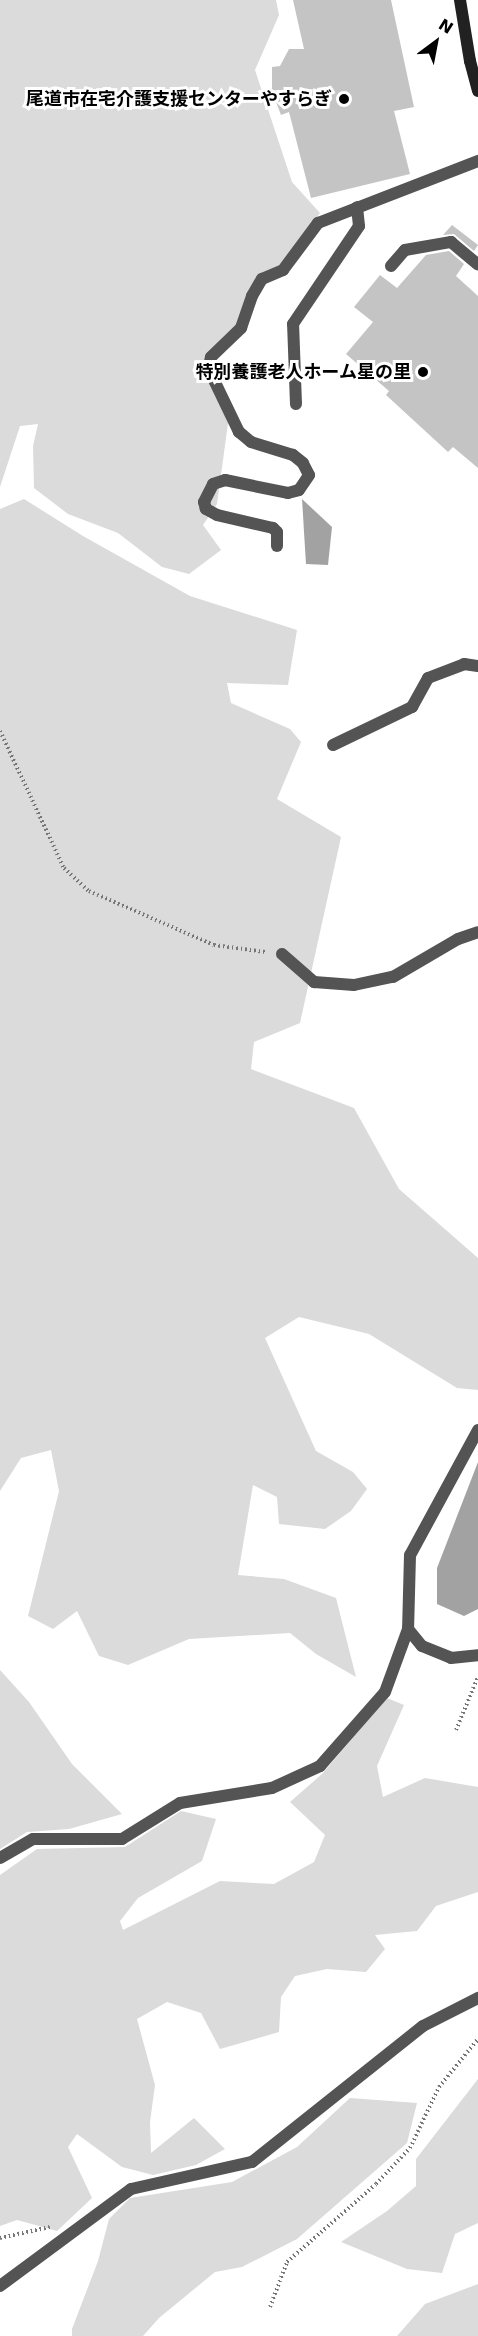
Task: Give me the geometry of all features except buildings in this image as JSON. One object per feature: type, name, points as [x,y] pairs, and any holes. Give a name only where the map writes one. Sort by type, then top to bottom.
[{"type":"street","points":[[460,0],[470,61],[478,91]]},
{"type":"street","points":[[277,546],[277,532],[273,528],[217,515],[206,509],[204,502],[213,484],[225,480],[288,492],[299,490],[309,475],[303,463],[293,456],[250,442],[239,432],[209,367],[211,357],[241,328],[252,296],[262,279],[283,270],[318,223],[478,161]]},
{"type":"street","points":[[296,404],[293,324],[359,226],[357,207]]},
{"type":"street","points":[[391,266],[405,250],[451,243],[478,265]]},
{"type":"street","points":[[333,745],[412,707],[428,678],[464,664],[478,666]]},
{"type":"street","points":[[282,954],[314,982],[354,985],[393,977],[458,939],[478,932]]},
{"type":"street","points":[[0,1858],[33,1839],[122,1839],[180,1803],[272,1788],[320,1766],[385,1692],[408,1629],[410,1555],[478,1430]]},
{"type":"street","points":[[408,1629],[422,1646],[451,1658],[478,1655]]},
{"type":"street","points":[[0,2286],[131,2189],[252,2162],[423,2026],[478,1998]]},
{"type":"path","points":[[0,731],[64,868],[89,891],[214,945],[282,954]]},
{"type":"path","points":[[456,1730],[478,1677]]},
{"type":"path","points":[[270,2307],[288,2262],[376,2184],[410,2148],[439,2087],[478,2038]]},
{"type":"path","points":[[0,2238],[56,2225]]},
{"type":"shaded area","points":[[0,0],[276,0],[279,15],[255,70],[292,182],[320,213],[284,262],[262,275],[245,312],[214,356],[229,416],[217,504],[203,525],[221,550],[189,574],[162,567],[118,533],[68,514],[34,488],[33,446],[38,424],[20,426],[0,487]]},
{"type":"shaded area","points":[[24,499],[83,536],[190,596],[297,630],[288,685],[227,683],[231,703],[290,729],[301,742],[277,799],[341,837],[300,1023],[254,1042],[251,1069],[354,1108],[399,1189],[478,1258],[478,1390],[457,1388],[369,1334],[299,1317],[265,1338],[316,1451],[353,1472],[367,1489],[351,1511],[325,1529],[279,1524],[277,1497],[253,1485],[238,1575],[284,1579],[336,1598],[356,1677],[316,1654],[290,1633],[189,1639],[128,1665],[99,1656],[77,1611],[53,1629],[28,1616],[59,1491],[51,1450],[21,1458],[0,1491],[0,509]]},
{"type":"shaded area","points":[[302,499],[332,527],[328,565],[306,564]]},
{"type":"shaded area","points":[[478,1462],[478,1609],[464,1616],[437,1604],[437,1568]]},
{"type":"shaded area","points":[[0,1670],[29,1702],[72,1764],[122,1814],[69,1829],[27,1832],[0,1849]]},
{"type":"shaded area","points":[[387,1698],[404,1705],[377,1766],[383,1797],[425,1778],[478,1787],[478,1892],[436,1906],[417,1931],[375,1935],[385,1949],[366,1972],[327,1969],[295,1976],[281,1997],[279,2032],[220,2049],[201,2013],[167,2002],[137,2019],[155,2085],[150,2122],[151,2153],[194,2118],[225,2149],[196,2165],[153,2175],[122,2167],[77,2134],[68,2147],[92,2198],[57,2231],[17,2220],[0,2226],[0,1875],[37,1849],[125,1847],[181,1811],[216,1819],[202,1861],[138,1898],[120,1921],[123,1930],[220,1881],[274,1884],[314,1862],[325,1835],[290,1802],[322,1774]]},
{"type":"shaded area","points":[[478,2079],[478,2223],[455,2234],[442,2273],[407,2269],[341,2242],[387,2211],[416,2186],[416,2159]]},
{"type":"shaded area","points":[[350,2098],[417,2103],[407,2143],[297,2239],[242,2267],[215,2272],[159,2318],[143,2336],[72,2336],[72,2329],[98,2261],[109,2219],[130,2198],[232,2182],[297,2147]]},
{"type":"shaded area","points":[[478,2284],[478,2336],[397,2336],[425,2304]]},
{"type":"place","name":"尾道市在宅介護支援センターやすらぎ","points":[[344,99]]},
{"type":"place","name":"特別養護老人ホーム星の里","points":[[423,372]]}]
